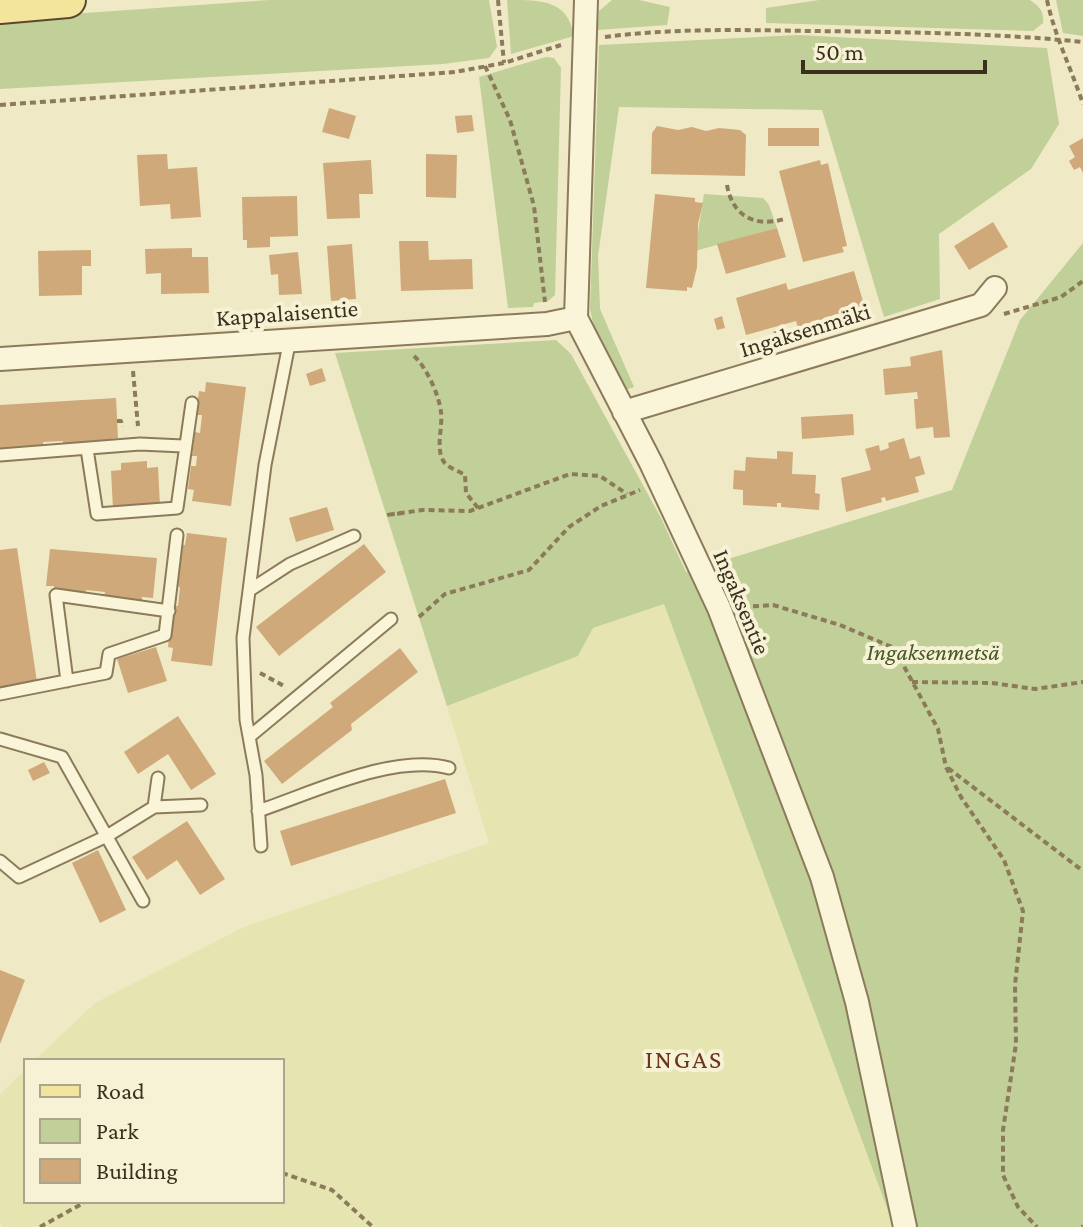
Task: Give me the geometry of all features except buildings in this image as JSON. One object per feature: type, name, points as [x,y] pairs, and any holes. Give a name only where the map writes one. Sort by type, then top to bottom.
[{"type":"main road","points":[[0,6],[68,0]]},
{"type":"street","name":"Ingaksentie","points":[[586,0],[576,318],[719,608],[822,877],[857,1002],[905,1227]]},
{"type":"street","name":"Ingaksenmäki","points":[[624,412],[981,305],[995,288]]},
{"type":"street","name":"Kappalaisentie","points":[[0,359],[547,324],[576,318]]},
{"type":"lane","points":[[261,846],[243,664],[265,465],[290,339]]},
{"type":"lane","points":[[87,449],[97,514],[177,508],[183,446],[192,403]]},
{"type":"lane","points":[[0,455],[140,444],[183,446]]},
{"type":"lane","points":[[0,694],[106,673],[109,654],[165,635],[177,535]]},
{"type":"lane","points":[[250,590],[290,564],[354,536]]},
{"type":"lane","points":[[67,681],[56,595],[169,611]]},
{"type":"lane","points":[[249,737],[391,619]]},
{"type":"lane","points":[[0,739],[62,757],[143,901]]},
{"type":"lane","points":[[258,811],[385,769],[415,763],[449,768]]},
{"type":"lane","points":[[154,807],[158,778]]},
{"type":"lane","points":[[0,861],[19,877],[107,836],[154,807],[201,805]]},
{"type":"path","points":[[498,0],[504,63]]},
{"type":"path","points":[[1047,0],[1055,39],[1067,58],[1083,104]]},
{"type":"path","points":[[0,105],[317,83],[485,66],[585,40],[670,32],[933,32],[1083,42]]},
{"type":"path","points":[[485,66],[510,120],[534,206],[547,307]]},
{"type":"path","points":[[727,185],[730,201],[740,213],[766,223],[784,219]]},
{"type":"path","points":[[1003,314],[1061,297],[1083,281]]},
{"type":"path","points":[[777,337],[775,330],[785,328],[787,336],[863,314]]},
{"type":"path","points":[[408,349],[433,382],[434,396],[441,410],[442,457],[446,466],[465,475],[466,493],[478,508]]},
{"type":"path","points":[[134,377],[140,444]]},
{"type":"path","points":[[403,513],[386,515],[478,508],[570,474],[600,476],[627,494]]},
{"type":"path","points":[[419,617],[445,594],[529,570],[569,527],[601,506],[627,494],[661,486]]},
{"type":"path","points":[[719,608],[773,605],[840,625],[894,648],[938,729],[946,767],[961,797],[1004,860],[1023,911],[1015,985],[1016,1044],[1003,1130],[1003,1175],[1018,1207],[1037,1227]]},
{"type":"path","points":[[243,664],[300,695]]},
{"type":"path","points":[[912,682],[992,683],[1035,689],[1083,682]]},
{"type":"path","points":[[946,767],[1083,871]]},
{"type":"path","points":[[284,1174],[332,1190],[373,1227]]},
{"type":"path","points":[[40,1227],[83,1203]]},
{"type":"green space","points":[[269,0],[489,0],[497,47],[489,58],[443,64],[0,89],[0,19]]},
{"type":"green space","points":[[507,0],[551,4],[566,15],[574,36],[511,54]]},
{"type":"green space","points":[[612,0],[639,0],[670,7],[667,25],[597,30],[599,11]]},
{"type":"green space","points":[[819,0],[1030,0],[1041,10],[1043,23],[1033,31],[766,23],[766,8]]},
{"type":"green space","points":[[1056,0],[1083,0],[1083,36],[1063,33]]},
{"type":"green space","points":[[798,35],[1047,48],[1059,124],[1031,169],[939,234],[940,299],[884,317],[822,110],[619,107],[598,256],[600,309],[634,387],[623,391],[595,332],[590,309],[599,45]]},
{"type":"green space","points":[[546,57],[554,58],[561,68],[555,295],[548,301],[534,303],[533,307],[508,308],[479,77]]},
{"type":"green space","points":[[704,194],[763,198],[769,205],[777,228],[695,251]]},
{"type":"green space","name":"Ingaksenmetsä","points":[[1083,243],[1083,1227],[894,1227],[664,604],[593,628],[578,656],[447,706],[335,353],[556,340],[571,354],[661,518],[686,572],[952,490],[1020,320]]},
{"type":"green space","points":[[664,604],[894,1227],[3,1227],[0,1224],[0,1094],[24,1071],[24,1203],[284,1203],[284,1059],[36,1059],[95,1003],[244,927],[489,843],[447,706],[578,656],[593,628]]},
{"type":"district","name":"INGAS","points":[[684,1059]]}]
